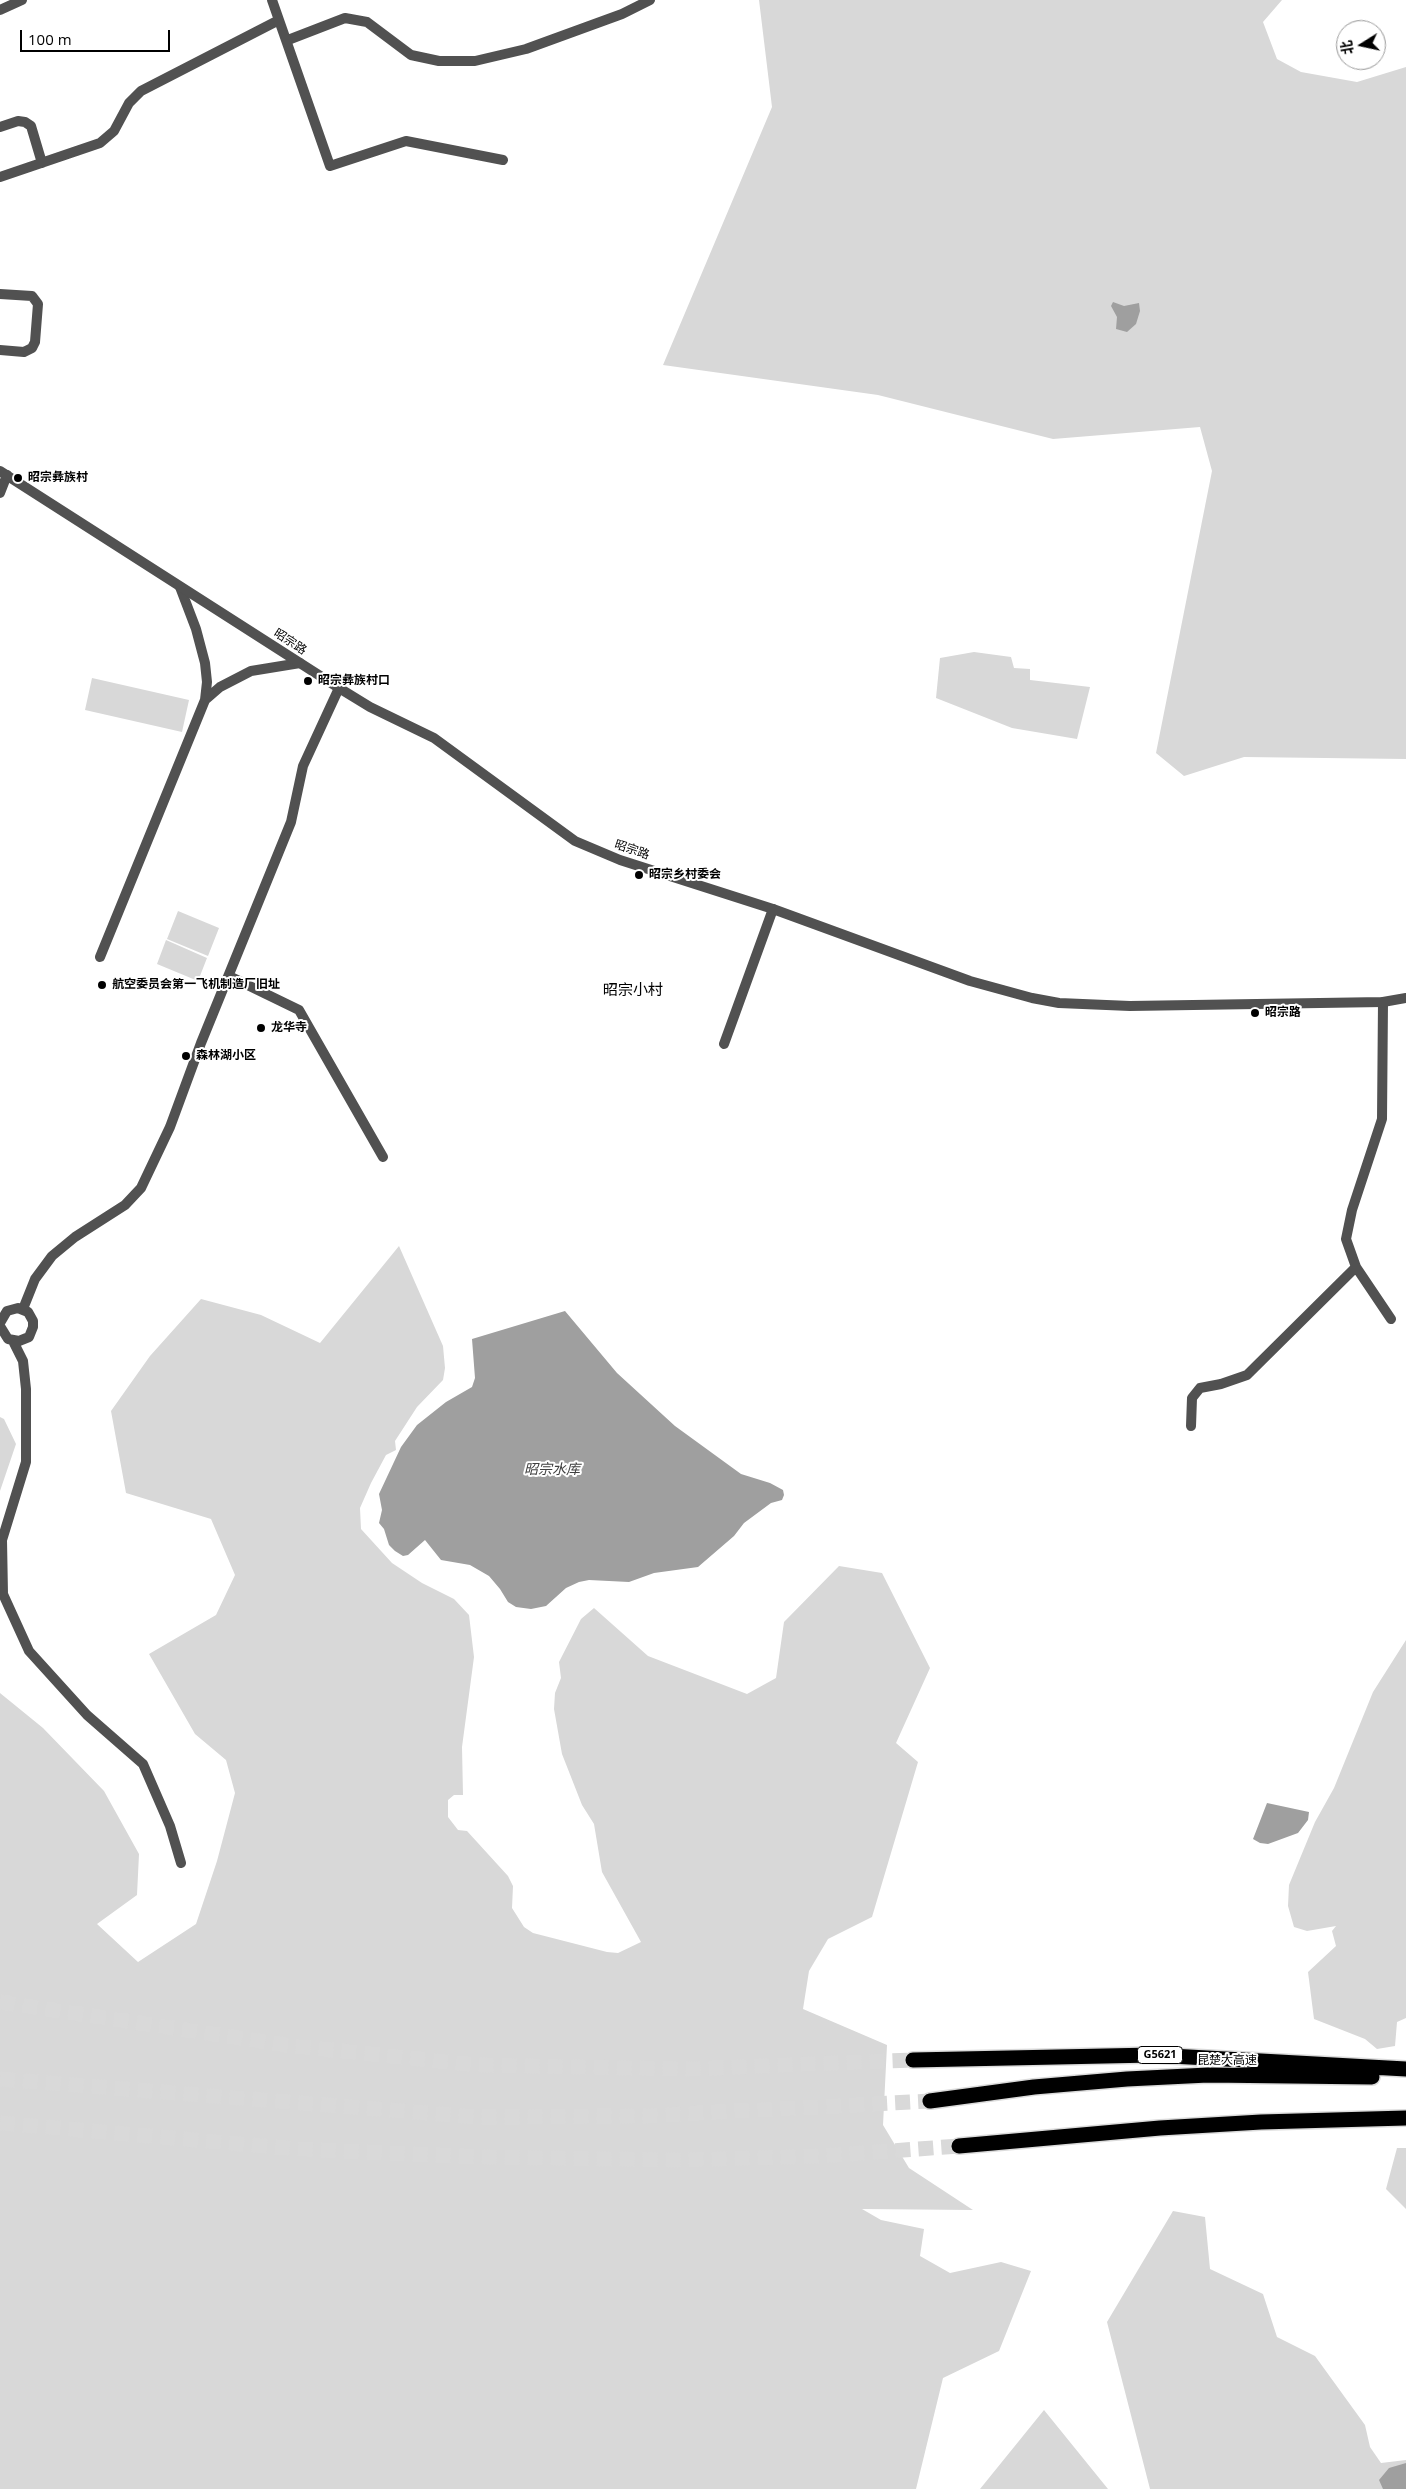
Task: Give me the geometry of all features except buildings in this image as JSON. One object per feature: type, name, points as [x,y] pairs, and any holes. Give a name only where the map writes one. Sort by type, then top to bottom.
[{"type":"highway","name":"G5621","points":[[913,2060],[1153,2055],[1406,2069]]},
{"type":"highway","name":"昆楚大高速","points":[[930,2101],[1117,2080],[1235,2076],[1406,2077]]},
{"type":"highway","points":[[960,2146],[1252,2122],[1406,2118]]},
{"type":"street","points":[[0,10],[22,0]]},
{"type":"street","points":[[272,0],[288,40],[330,166],[406,141],[503,160]]},
{"type":"street","points":[[288,40],[345,18],[368,22],[410,55],[439,61],[475,61],[526,49],[622,14],[650,0]]},
{"type":"street","points":[[0,178],[100,143],[114,131],[129,103],[141,91],[279,20]]},
{"type":"street","points":[[0,127],[18,121],[25,122],[31,126],[42,163]]},
{"type":"street","points":[[0,294],[32,296],[36,299],[38,309],[35,342],[32,348],[24,352],[0,350]]},
{"type":"street","points":[[0,493],[3,473]]},
{"type":"street","name":"昭宗路","points":[[3,473],[339,688],[434,738],[575,841],[620,860],[773,909],[970,981],[1032,998],[1059,1002],[1130,1006],[1382,1002],[1406,998]]},
{"type":"street","points":[[100,957],[206,700],[208,682],[205,663],[196,628],[180,587]]},
{"type":"street","points":[[206,700],[220,687],[251,672],[300,663]]},
{"type":"street","points":[[23,1309],[35,1279],[52,1256],[75,1237],[125,1205],[141,1188],[170,1127],[291,822],[303,766],[339,688]]},
{"type":"street","points":[[724,1044],[773,909]]},
{"type":"street","points":[[229,976],[299,1010],[383,1157]]},
{"type":"street","points":[[1382,1002],[1382,1119],[1352,1210],[1346,1239],[1356,1267],[1392,1319]]},
{"type":"street","points":[[1191,1426],[1192,1398],[1200,1388],[1247,1375],[1356,1267]]},
{"type":"street","points":[[23,1361],[7,1340],[0,1322],[3,1314],[12,1308],[23,1309],[28,1312],[33,1321],[23,1361],[26,1388],[26,1462],[2,1540],[3,1594],[29,1651],[87,1715],[144,1764],[170,1826],[181,1863]]},
{"type":"street","points":[[7,1340],[24,1340],[29,1337]]},
{"type":"shaded area","points":[[759,0],[1282,0],[1263,22],[1277,59],[1301,72],[1357,82],[1406,67],[1406,759],[1244,757],[1184,776],[1156,753],[1212,471],[1200,427],[1053,439],[878,395],[663,365],[772,107]]},
{"type":"shaded area","points":[[974,652],[1011,657],[1014,668],[1030,669],[1030,680],[1090,687],[1077,739],[1012,728],[936,698],[940,658]]},
{"type":"shaded area","points":[[92,678],[189,700],[182,732],[85,710]]},
{"type":"shaded area","points":[[178,911],[219,928],[208,956],[167,939]]},
{"type":"shaded area","points":[[166,940],[207,958],[198,981],[157,964]]},
{"type":"shaded area","points":[[399,1246],[443,1346],[445,1368],[443,1380],[417,1407],[395,1441],[396,1450],[386,1455],[371,1483],[360,1508],[361,1529],[392,1563],[422,1583],[454,1599],[469,1615],[474,1657],[462,1747],[463,1795],[454,1795],[448,1800],[448,1817],[458,1830],[467,1831],[508,1876],[513,1886],[512,1908],[524,1927],[533,1933],[607,1952],[618,1953],[641,1942],[602,1872],[594,1824],[582,1805],[562,1754],[554,1709],[555,1693],[561,1678],[559,1662],[581,1619],[594,1608],[648,1656],[747,1694],[776,1678],[784,1622],[839,1566],[882,1573],[930,1668],[896,1743],[918,1762],[872,1917],[828,1939],[809,1971],[803,2009],[887,2045],[883,2125],[909,2168],[973,2210],[862,2209],[881,2220],[924,2229],[920,2256],[950,2273],[1001,2262],[1031,2271],[999,2351],[943,2378],[916,2489],[0,2489],[0,1693],[43,1728],[104,1791],[139,1854],[137,1895],[97,1924],[138,1962],[196,1924],[217,1861],[235,1793],[226,1760],[195,1734],[149,1654],[216,1615],[235,1575],[211,1519],[126,1493],[111,1411],[150,1356],[201,1299],[261,1315],[320,1343]]},
{"type":"shaded area","points":[[0,1417],[4,1419],[16,1444],[0,1491]]},
{"type":"shaded area","points":[[1406,1640],[1406,2018],[1397,2022],[1395,2046],[1377,2049],[1365,2039],[1314,2019],[1308,1972],[1336,1946],[1332,1931],[1336,1926],[1307,1931],[1294,1927],[1288,1906],[1289,1885],[1315,1822],[1334,1788],[1373,1692]]},
{"type":"shaded area","points":[[1397,2148],[1406,2148],[1406,2209],[1386,2189]]},
{"type":"shaded area","points":[[1173,2211],[1205,2217],[1210,2269],[1263,2294],[1277,2337],[1315,2356],[1365,2425],[1370,2447],[1381,2463],[1406,2460],[1406,2489],[1150,2489],[1107,2322]]},
{"type":"shaded area","points":[[1044,2410],[1108,2489],[980,2489]]},
{"type":"water","points":[[1113,302],[1124,306],[1139,303],[1140,311],[1136,324],[1127,332],[1116,329],[1117,317],[1111,306]]},
{"type":"water","name":"昭宗水库","points":[[565,1311],[617,1373],[675,1426],[741,1474],[770,1483],[783,1490],[784,1495],[782,1500],[771,1503],[744,1523],[734,1536],[698,1567],[654,1573],[629,1582],[589,1580],[579,1582],[566,1588],[546,1606],[531,1609],[516,1607],[508,1602],[489,1576],[470,1565],[441,1560],[425,1540],[408,1555],[403,1556],[395,1551],[389,1545],[384,1529],[379,1523],[382,1510],[379,1494],[401,1447],[417,1425],[446,1402],[472,1387],[475,1378],[472,1339]]},
{"type":"water","points":[[1267,1803],[1309,1812],[1308,1820],[1298,1833],[1268,1844],[1260,1843],[1253,1839]]},
{"type":"water","points":[[1406,2463],[1406,2489],[1383,2489],[1379,2480],[1389,2468]]},
{"type":"tunnel","points":[[0,2002],[293,2046],[476,2065],[687,2069],[913,2060]]},
{"type":"tunnel","points":[[0,2079],[477,2117],[646,2116],[930,2101]]},
{"type":"tunnel","points":[[0,2123],[298,2149],[479,2157],[682,2160],[821,2156],[959,2146]]},
{"type":"place","name":"昭宗彝族村","points":[[18,478]]},
{"type":"place","name":"昭宗彝族村口","points":[[308,681]]},
{"type":"place","name":"昭宗乡村委会","points":[[639,875]]},
{"type":"place","name":"航空委员会第一飞机制造厂旧址","points":[[102,985]]},
{"type":"place","name":"昭宗路","points":[[1255,1013]]},
{"type":"place","name":"龙华寺","points":[[261,1028]]},
{"type":"place","name":"森林湖小区","points":[[186,1056]]},
{"type":"district","name":"昭宗小村","points":[[633,991]]}]
